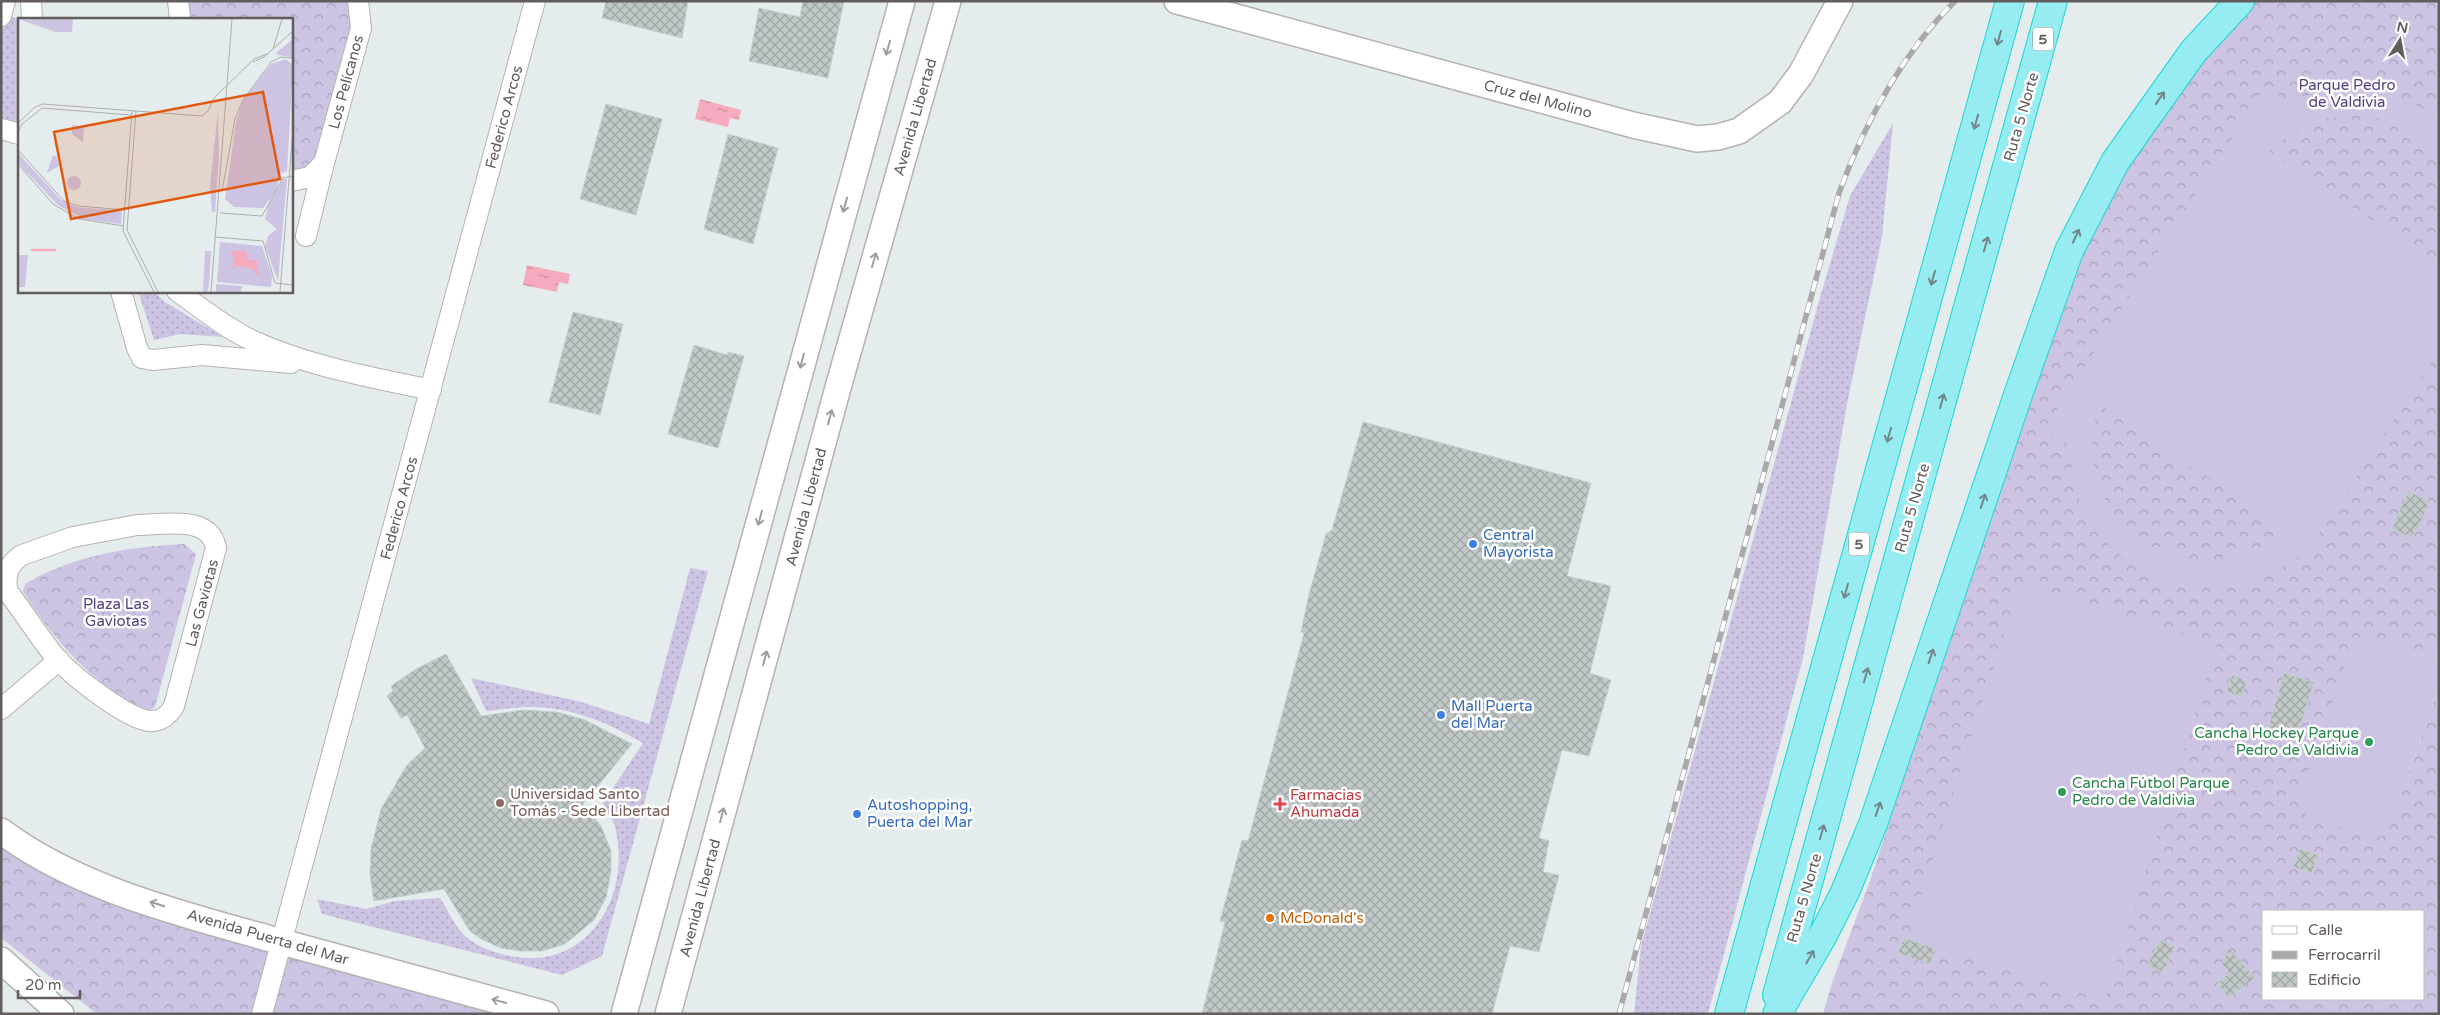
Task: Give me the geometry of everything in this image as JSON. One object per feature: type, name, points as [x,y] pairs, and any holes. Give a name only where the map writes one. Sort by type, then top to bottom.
[{"type":"highway","name":"5","points":[[1729,1014],[2010,1]]},
{"type":"highway","name":"Ruta 5 Norte","points":[[1771,1014],[2053,1]]},
{"type":"highway","points":[[1777,1014],[1845,892],[1873,824],[2019,392],[2069,251],[2115,162],[2193,52],[2240,1]]},
{"type":"street","points":[[1,16],[6,1]]},
{"type":"street","points":[[31,1],[32,18]]},
{"type":"street","points":[[178,1],[180,18]]},
{"type":"street","name":"Los Pelícanos","points":[[306,236],[361,28],[358,1]]},
{"type":"street","name":"Federico Arcos","points":[[262,1014],[535,1]]},
{"type":"street","points":[[624,1014],[902,1]]},
{"type":"street","name":"Avenida Libertad","points":[[668,1014],[839,384],[948,1]]},
{"type":"street","name":"Cruz del Molino","points":[[1177,1],[1633,125],[1697,139],[1718,137],[1739,131],[1780,102],[1801,74],[1840,1]]},
{"type":"street","points":[[1,129],[18,134]]},
{"type":"street","points":[[292,181],[310,177],[324,163]]},
{"type":"street","points":[[122,292],[136,348],[142,358],[153,360],[202,355],[328,367]]},
{"type":"street","points":[[178,292],[250,340],[328,367],[430,390]]},
{"type":"street","name":"Las Gaviotas","points":[[137,525],[198,526],[211,535],[215,541],[215,554],[174,706],[165,717],[148,721],[108,702],[59,660],[8,592],[6,585],[7,571],[16,559],[73,537],[137,525]]},
{"type":"street","points":[[1,709],[59,660]]},
{"type":"street","name":"Avenida Puerta del Mar","points":[[1,831],[59,866],[115,890],[211,922],[546,1014]]},
{"type":"street","points":[[1,960],[61,1014]]},
{"type":"green space","points":[[184,1],[351,1],[355,28],[319,160],[307,172],[292,175],[292,18],[186,18]]},
{"type":"green space","name":"Parque Pedro de Valdivia","points":[[2253,1],[2439,1],[2439,265],[2268,152],[2439,306],[2439,663],[2435,657],[2384,834],[2390,827],[2439,686],[2439,1014],[1823,1014],[1833,980],[1870,881],[2031,392],[2095,223],[2127,168],[2200,55]]},
{"type":"green space","points":[[9,16],[18,19],[18,126],[1,122],[1,31],[4,21]]},
{"type":"green space","points":[[2265,87],[2288,101],[2307,95],[2347,89],[2386,93],[2422,108],[2439,121],[2439,153],[2420,137],[2399,125],[2377,118],[2354,116],[2331,118],[2309,125],[2288,136],[2269,152],[2439,265],[2439,351],[2310,547],[2281,568],[2249,581],[2217,587],[2184,586],[2154,577],[2125,560],[2101,536],[2082,505],[2076,491],[2070,445],[2044,429]],"holes":[[[2099,405],[2288,531],[2250,552],[2212,560],[2176,556],[2143,541],[2117,517],[2099,486],[2092,448]]]},
{"type":"green space","points":[[1893,123],[1882,237],[1847,404],[1803,658],[1708,1014],[1634,1014],[1641,946],[1819,301],[1850,196]]},
{"type":"green space","points":[[138,292],[154,292],[165,302],[223,337],[180,334],[154,340]]},
{"type":"green space","name":"Plaza Las Gaviotas","points":[[184,544],[196,554],[155,707],[147,712],[108,688],[77,660],[49,629],[23,592],[25,584],[62,566],[82,559],[142,547]]},
{"type":"green space","points":[[690,568],[708,571],[602,956],[562,975],[322,914],[317,899],[366,909],[395,901],[440,898],[461,932],[469,940],[495,952],[534,958],[559,953],[580,942],[597,925],[609,904],[617,880],[619,854],[615,827],[603,803],[643,743],[603,723],[559,709],[518,707],[486,711],[471,678],[578,701],[649,724]]},
{"type":"green space","name":"Cancha Fútbol Parque Pedro de Valdivia","points":[[2020,583],[2217,645],[2105,1001],[1907,939]]},
{"type":"green space","name":"Cancha Hockey Parque Pedro de Valdivia","points":[[2368,636],[2435,657],[2439,663],[2439,686],[2390,827],[2384,834],[2376,838],[2307,816],[2301,807],[2299,797],[2351,648],[2358,640]]},
{"type":"green space","points":[[1,846],[516,1014],[97,1014],[1,938]]},
{"type":"water","points":[[700,99],[741,110],[739,120],[730,118],[728,127],[695,119]]},
{"type":"water","points":[[527,265],[570,274],[568,284],[559,282],[557,292],[523,285]]},
{"type":"building","points":[[606,1],[688,1],[682,38],[602,18]]},
{"type":"building","points":[[803,1],[844,1],[828,78],[749,61],[759,8],[800,17]]},
{"type":"building","points":[[606,104],[662,119],[636,215],[580,199]]},
{"type":"building","points":[[728,134],[778,148],[753,244],[704,229]]},
{"type":"building","points":[[573,312],[623,324],[600,415],[549,402]]},
{"type":"building","points":[[694,345],[727,355],[728,352],[744,356],[718,448],[668,434]]},
{"type":"building","name":"Mall Puerta del Mar","points":[[1363,422],[1591,483],[1567,576],[1611,586],[1590,673],[1611,680],[1589,756],[1562,750],[1539,838],[1549,841],[1543,872],[1559,875],[1539,952],[1510,946],[1492,1014],[1202,1014],[1225,922],[1220,921],[1242,840],[1248,841],[1304,633],[1301,632],[1309,594],[1326,534],[1332,530]]},
{"type":"building","points":[[2408,491],[2428,500],[2426,504],[2429,505],[2412,538],[2392,529]]},
{"type":"building","points":[[446,654],[481,716],[523,710],[557,712],[585,720],[632,744],[583,804],[601,826],[611,851],[611,871],[606,898],[594,920],[565,944],[542,951],[520,951],[501,948],[481,939],[469,930],[444,889],[374,901],[370,875],[371,849],[381,809],[407,765],[425,748],[407,715],[401,718],[387,696],[393,691],[391,686],[416,669]]},
{"type":"building","points":[[2284,673],[2314,682],[2297,736],[2268,728]]},
{"type":"building","points":[[2232,675],[2247,681],[2241,697],[2226,691]]},
{"type":"building","points":[[2300,849],[2318,855],[2312,873],[2293,867]]},
{"type":"building","points":[[1904,938],[1936,949],[1930,964],[1898,953]]},
{"type":"building","points":[[2160,940],[2175,947],[2163,972],[2147,965]]},
{"type":"building","points":[[2229,948],[2255,978],[2228,998],[2218,983],[2229,973],[2222,964]]},
{"type":"railway","points":[[1619,1014],[1839,193],[1860,141],[1886,91],[1918,44],[1955,1]]},
{"type":"place","name":"Central Mayorista","points":[[1473,544]]},
{"type":"place","name":"Mall Puerta del Mar","points":[[1441,715]]},
{"type":"place","name":"Cancha Hockey Parque Pedro de Valdivia","points":[[2369,742]]},
{"type":"place","name":"Cancha Fútbol Parque Pedro de Valdivia","points":[[2062,792]]},
{"type":"place","name":"Universidad Santo Tomás - Sede Libertad","points":[[500,803]]},
{"type":"place","name":"Farmacias Ahumada","points":[[1280,804]]},
{"type":"place","name":"Autoshopping, Puerta del Mar","points":[[857,814]]},
{"type":"place","name":"McDonald's","points":[[1270,918]]}]
